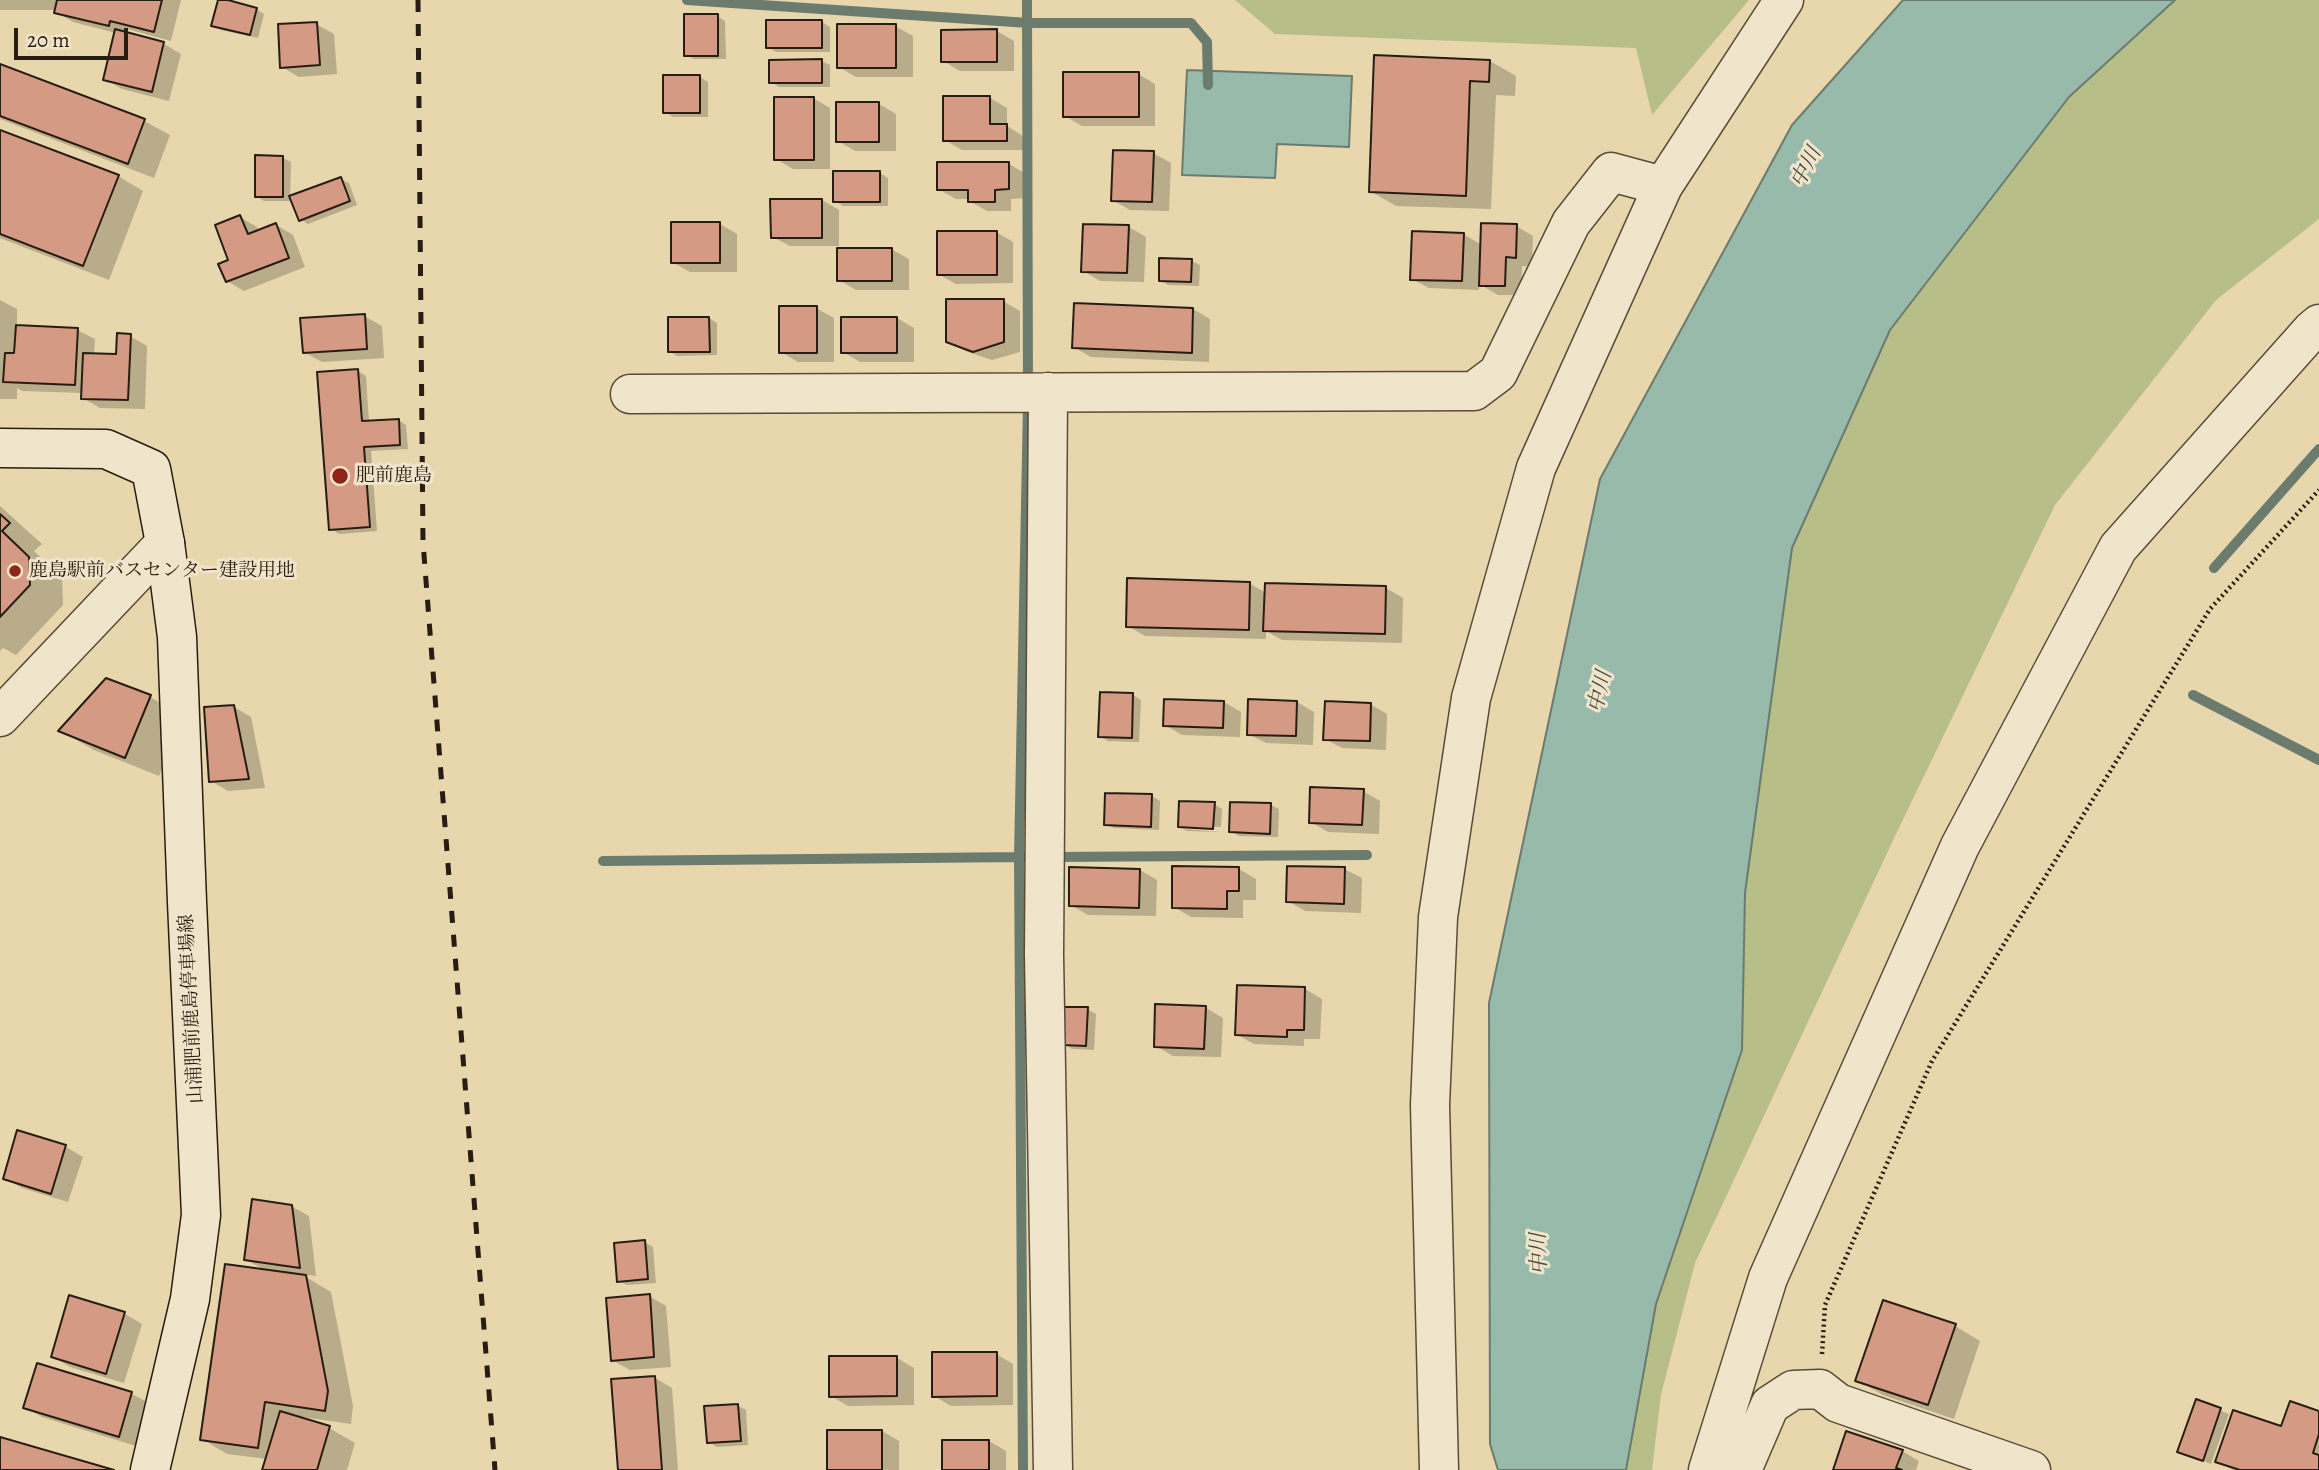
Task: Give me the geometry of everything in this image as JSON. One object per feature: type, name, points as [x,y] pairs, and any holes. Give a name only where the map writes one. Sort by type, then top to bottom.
[{"type":"street","points":[[1439,1470],[1431,1065],[1438,917],[1471,698],[1536,468],[1663,186],[1784,0]]},
{"type":"street","points":[[630,394],[1474,391],[1498,373],[1570,222],[1611,172],[1663,186]]},
{"type":"street","points":[[1708,1470],[1768,1278],[1960,846],[2119,548],[2319,324]]},
{"type":"street","points":[[1048,392],[1044,954],[1053,1470]]},
{"type":"street","name":"山浦肥前鹿島停車場線","points":[[0,448],[106,449],[151,469],[166,543],[177,637],[201,1215],[190,1298],[150,1470]]},
{"type":"street","points":[[0,717],[166,543]]},
{"type":"street","points":[[1742,1470],[1770,1405],[1793,1390],[1820,1390],[1838,1403],[2031,1470]]},
{"type":"path","points":[[1820,1390],[1825,1305],[1932,1061],[2210,609],[2319,490]]},
{"type":"green space","points":[[1235,0],[1749,0],[1652,115],[1636,48],[1275,34]]},
{"type":"green space","points":[[2014,0],[2319,0],[2319,219],[2216,300],[2055,505],[1896,834],[1695,1263],[1661,1395],[1652,1470],[1581,1470],[1591,818]]},
{"type":"water","name":"中川","points":[[1903,0],[2175,0],[2069,97],[1890,330],[1792,548],[1745,893],[1742,1050],[1656,1304],[1626,1470],[1498,1470],[1490,1444],[1489,1003],[1600,479],[1792,125]]},
{"type":"water","points":[[1187,70],[1352,76],[1349,147],[1277,144],[1275,178],[1182,175]]},
{"type":"building","points":[[57,0],[162,0],[154,32],[110,21],[109,26],[54,13]]},
{"type":"building","points":[[218,0],[257,8],[250,35],[211,26]]},
{"type":"building","points":[[684,14],[718,14],[718,56],[684,56]]},
{"type":"building","points":[[766,20],[822,20],[822,48],[766,48]]},
{"type":"building","points":[[317,22],[320,65],[280,68],[278,24]]},
{"type":"building","points":[[837,24],[896,24],[896,68],[837,68]]},
{"type":"building","points":[[115,29],[164,42],[152,92],[103,80]]},
{"type":"building","points":[[997,29],[997,62],[941,62],[941,30]]},
{"type":"building","points":[[1374,55],[1490,60],[1489,82],[1470,81],[1466,196],[1369,192]]},
{"type":"building","points":[[822,59],[822,83],[769,83],[769,60]]},
{"type":"building","points":[[0,64],[145,119],[128,164],[0,116]]},
{"type":"building","points":[[1063,72],[1139,72],[1139,117],[1063,117]]},
{"type":"building","points":[[663,75],[700,75],[700,113],[663,113]]},
{"type":"building","points":[[943,96],[990,96],[990,124],[1007,124],[1007,141],[943,141]]},
{"type":"building","points":[[774,97],[814,97],[814,160],[774,160]]},
{"type":"building","points":[[836,102],[879,102],[879,142],[836,142]]},
{"type":"building","points":[[0,130],[119,175],[83,266],[0,234]]},
{"type":"building","points":[[1113,150],[1154,151],[1152,202],[1111,201]]},
{"type":"building","points":[[255,155],[283,156],[283,197],[255,197]]},
{"type":"building","points":[[937,162],[1009,162],[1009,189],[995,190],[995,202],[968,202],[968,190],[937,190]]},
{"type":"building","points":[[833,171],[880,171],[880,202],[833,202]]},
{"type":"building","points":[[341,177],[350,201],[299,221],[289,196]]},
{"type":"building","points":[[770,199],[822,199],[822,238],[771,238]]},
{"type":"building","points":[[240,215],[248,234],[276,223],[289,258],[226,282],[218,264],[228,260],[215,225]]},
{"type":"building","points":[[671,222],[720,222],[720,263],[671,263]]},
{"type":"building","points":[[1481,223],[1517,224],[1516,258],[1506,257],[1505,286],[1479,286]]},
{"type":"building","points":[[1083,224],[1129,225],[1127,273],[1081,272]]},
{"type":"building","points":[[937,231],[997,231],[997,275],[937,275]]},
{"type":"building","points":[[1412,231],[1464,233],[1462,281],[1410,280]]},
{"type":"building","points":[[837,248],[892,248],[892,281],[837,281]]},
{"type":"building","points":[[1159,258],[1192,259],[1191,282],[1159,281]]},
{"type":"building","points":[[946,299],[1004,299],[1004,342],[973,352],[946,342]]},
{"type":"building","points":[[1074,303],[1193,308],[1192,353],[1072,348]]},
{"type":"building","points":[[779,306],[817,306],[817,353],[779,353]]},
{"type":"building","points":[[365,314],[367,349],[303,353],[300,318]]},
{"type":"building","points":[[668,317],[709,317],[710,352],[668,352]]},
{"type":"building","points":[[841,317],[897,317],[897,353],[841,353]]},
{"type":"building","points":[[16,325],[78,328],[75,385],[3,382],[5,353],[14,353]]},
{"type":"building","points":[[117,333],[131,334],[128,400],[81,399],[83,353],[116,354]]},
{"type":"building","points":[[358,369],[362,421],[399,419],[400,445],[364,447],[370,527],[329,530],[317,372]]},
{"type":"building","name":"鹿島駅前バスセンター建設用地","points":[[0,514],[10,523],[2,531],[29,557],[30,585],[0,617]]},
{"type":"building","points":[[1127,578],[1250,582],[1249,630],[1126,627]]},
{"type":"building","points":[[1265,583],[1386,586],[1385,634],[1263,631]]},
{"type":"building","points":[[106,678],[151,695],[125,758],[58,731]]},
{"type":"building","points":[[1100,692],[1133,693],[1132,738],[1098,737]]},
{"type":"building","points":[[1164,699],[1224,701],[1223,728],[1163,726]]},
{"type":"building","points":[[1248,699],[1297,701],[1296,736],[1247,735]]},
{"type":"building","points":[[1325,701],[1371,703],[1370,741],[1323,740]]},
{"type":"building","points":[[234,705],[249,779],[209,782],[204,707]]},
{"type":"building","points":[[1310,787],[1364,789],[1362,825],[1309,823]]},
{"type":"building","points":[[1105,793],[1152,794],[1151,827],[1104,825]]},
{"type":"building","points":[[1179,801],[1215,802],[1213,829],[1178,827]]},
{"type":"building","points":[[1230,802],[1271,803],[1270,834],[1229,832]]},
{"type":"building","points":[[1172,866],[1239,867],[1239,891],[1227,891],[1227,909],[1172,908]]},
{"type":"building","points":[[1287,866],[1345,867],[1344,904],[1286,902]]},
{"type":"building","points":[[1069,867],[1140,869],[1139,908],[1069,906]]},
{"type":"building","points":[[1237,985],[1305,987],[1304,1030],[1287,1030],[1287,1037],[1235,1035]]},
{"type":"building","points":[[1155,1004],[1206,1006],[1204,1049],[1154,1047]]},
{"type":"building","points":[[1064,1007],[1088,1007],[1086,1046],[1063,1045]]},
{"type":"building","points":[[17,1130],[66,1145],[51,1194],[3,1179]]},
{"type":"building","points":[[252,1199],[292,1205],[300,1268],[244,1260]]},
{"type":"building","points":[[645,1240],[648,1279],[617,1282],[614,1243]]},
{"type":"building","points":[[225,1264],[306,1275],[328,1391],[325,1411],[265,1402],[258,1448],[200,1440]]},
{"type":"building","points":[[650,1294],[654,1357],[611,1361],[606,1298]]},
{"type":"building","points":[[69,1295],[125,1312],[106,1374],[51,1357]]},
{"type":"building","points":[[1883,1300],[1956,1324],[1928,1405],[1855,1381]]},
{"type":"building","points":[[932,1352],[997,1352],[997,1396],[932,1397]]},
{"type":"building","points":[[829,1356],[897,1356],[897,1396],[829,1397]]},
{"type":"building","points":[[37,1363],[132,1392],[119,1437],[23,1408]]},
{"type":"building","points":[[655,1376],[662,1470],[618,1470],[611,1379]]},
{"type":"building","points":[[2196,1399],[2221,1408],[2203,1461],[2177,1452]]},
{"type":"building","points":[[2290,1401],[2319,1411],[2319,1434],[2313,1453],[2319,1455],[2319,1470],[2240,1470],[2215,1462],[2233,1410],[2281,1426]]},
{"type":"building","points":[[738,1404],[741,1441],[707,1443],[704,1406]]},
{"type":"building","points":[[280,1411],[330,1426],[317,1470],[262,1470]]},
{"type":"building","points":[[827,1430],[882,1430],[882,1470],[827,1470]]},
{"type":"building","points":[[1846,1431],[1903,1450],[1896,1468],[1902,1470],[1833,1470]]},
{"type":"building","points":[[0,1437],[114,1470],[0,1470]]},
{"type":"building","points":[[942,1440],[989,1440],[989,1470],[942,1470]]},
{"type":"waterway","points":[[687,0],[1029,23],[1191,23],[1207,42],[1208,85]]},
{"type":"waterway","points":[[1023,1470],[1019,857],[1028,404],[1027,0]]},
{"type":"waterway","points":[[2214,568],[2319,449]]},
{"type":"waterway","points":[[2193,695],[2319,760]]},
{"type":"waterway","points":[[1050,857],[1367,855]]},
{"type":"waterway","points":[[603,861],[1023,857]]},
{"type":"railway","points":[[418,0],[423,542],[495,1470]]},
{"type":"place","name":"肥前鹿島","points":[[340,476]]},
{"type":"place","name":"鹿島駅前バスセンター建設用地","points":[[15,571]]}]
